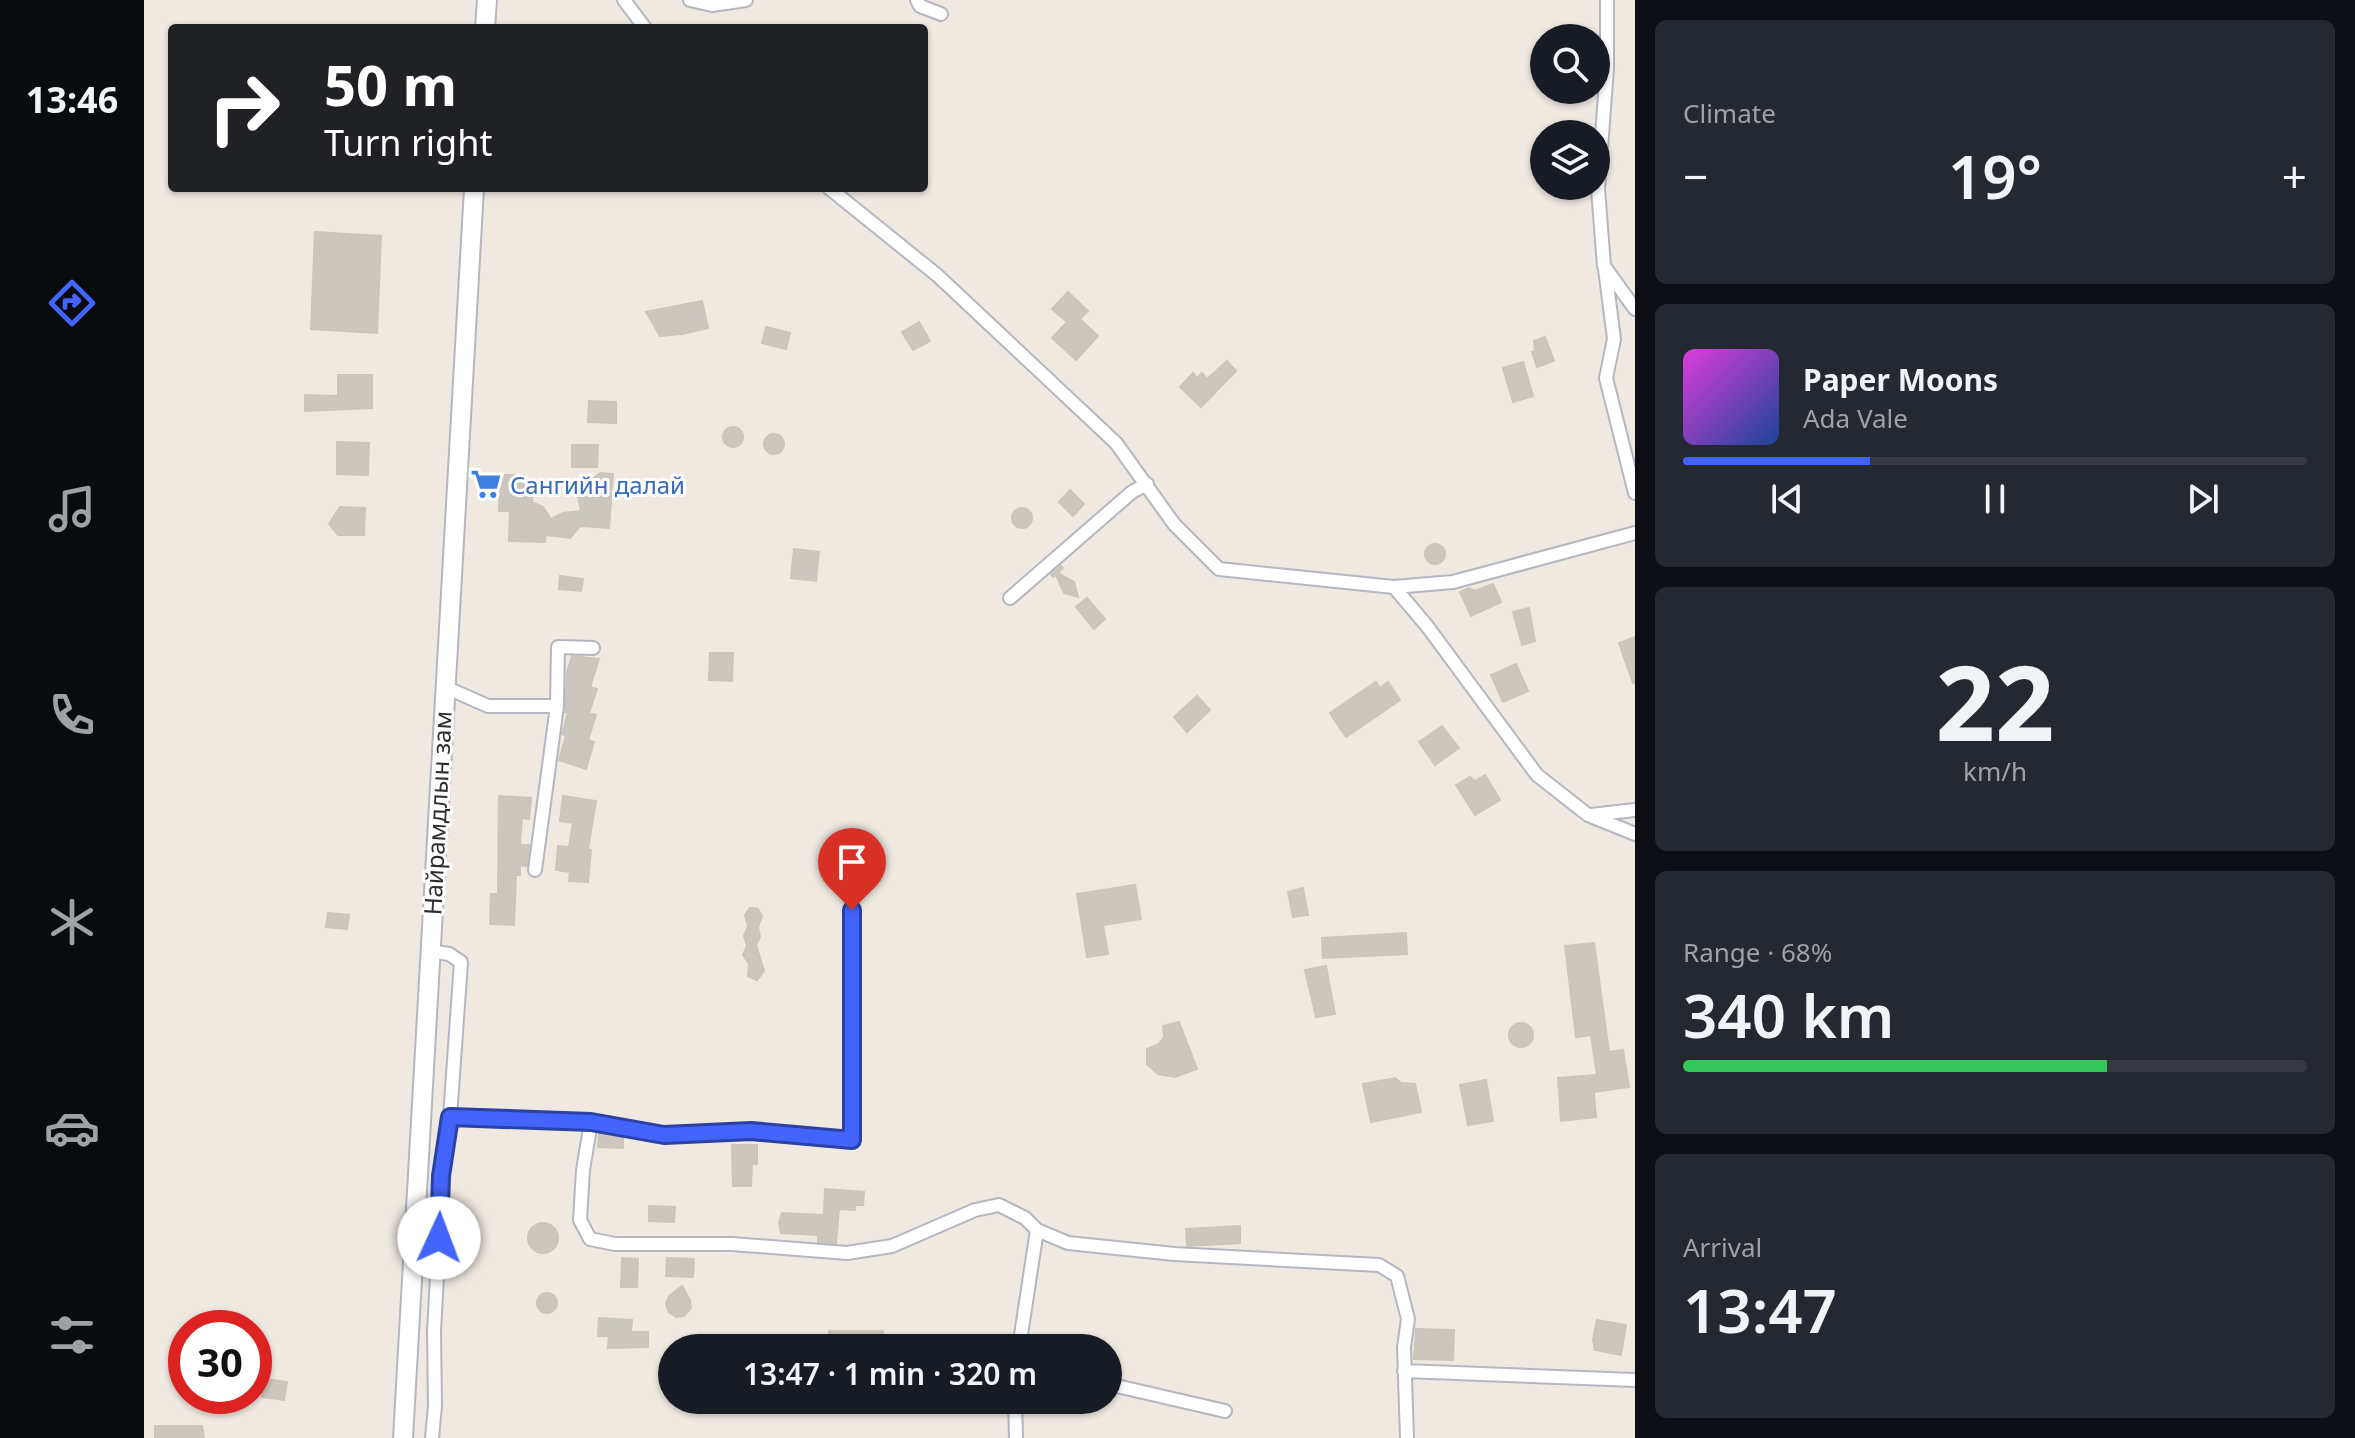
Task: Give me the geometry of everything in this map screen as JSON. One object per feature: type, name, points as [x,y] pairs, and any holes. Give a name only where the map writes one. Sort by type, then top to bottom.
[{"type":"main road","points":[[485,24],[487,0]]},
{"type":"main road","name":"Найрамдлын зам","points":[[403,1438],[474,192]]},
{"type":"street","points":[[624,0],[642,24]]},
{"type":"street","points":[[690,0],[712,5],[746,0]]},
{"type":"street","points":[[917,0],[920,6],[941,14]]},
{"type":"street","points":[[1607,0],[1607,68],[1598,189],[1614,339],[1606,378],[1635,493]]},
{"type":"street","points":[[834,192],[937,275],[1116,443],[1174,524],[1219,569],[1394,587],[1453,582],[1635,533]]},
{"type":"street","points":[[1604,266],[1635,309]]},
{"type":"street","points":[[1010,598],[1132,492],[1147,484]]},
{"type":"street","points":[[1394,587],[1427,626],[1537,775],[1588,815],[1633,836]]},
{"type":"street","points":[[535,870],[557,706],[558,647],[593,648]]},
{"type":"street","points":[[445,687],[488,706],[557,706]]},
{"type":"street","points":[[1588,815],[1635,810]]},
{"type":"street","points":[[450,1117],[591,1122],[664,1135],[751,1131],[852,1140],[852,910]]},
{"type":"street","points":[[429,951],[449,954],[461,962],[450,1117],[441,1176],[432,1438]]},
{"type":"street","points":[[591,1122],[583,1170],[580,1220],[590,1239],[615,1244],[732,1244],[847,1253],[892,1246],[975,1210],[999,1205],[1025,1218],[1037,1230],[1068,1243],[1174,1254],[1379,1265],[1397,1276],[1408,1319],[1404,1371],[1407,1438]]},
{"type":"street","points":[[1021,1334],[1037,1230]]},
{"type":"street","points":[[413,1234],[439,1238]]},
{"type":"street","points":[[1404,1371],[1635,1380]]},
{"type":"street","points":[[1122,1387],[1225,1411]]},
{"type":"street","points":[[1015,1414],[1016,1438]]},
{"type":"building","points":[[315,232],[381,236],[377,333],[311,329]]},
{"type":"building","points":[[1068,292],[1088,311],[1080,319],[1098,336],[1076,360],[1052,338],[1067,322],[1052,309]]},
{"type":"building","points":[[702,301],[708,328],[682,334],[660,336],[646,312]]},
{"type":"building","points":[[919,322],[930,341],[913,350],[902,332]]},
{"type":"building","points":[[766,327],[790,333],[786,349],[762,343]]},
{"type":"building","points":[[1545,337],[1554,361],[1537,367],[1532,352],[1535,351],[1534,341]]},
{"type":"building","points":[[1227,361],[1236,371],[1201,407],[1180,387],[1193,373],[1197,378],[1202,373],[1207,379]]},
{"type":"building","points":[[1523,362],[1533,396],[1513,402],[1503,368]]},
{"type":"building","points":[[338,375],[372,375],[372,408],[305,411],[305,395],[338,396]]},
{"type":"building","points":[[589,401],[616,402],[616,423],[588,422]]},
{"type":"building","points":[[733,427],[740,430],[743,437],[740,444],[733,447],[726,444],[723,437],[726,430]]},
{"type":"building","points":[[774,434],[781,437],[784,444],[781,451],[774,454],[767,451],[764,444],[767,437]]},
{"type":"building","points":[[337,442],[369,443],[368,475],[337,474]]},
{"type":"building","points":[[572,445],[598,445],[597,467],[572,467]]},
{"type":"building","points":[[600,473],[613,474],[609,528],[580,526],[570,538],[546,535],[545,542],[509,541],[510,511],[499,511],[500,475],[524,475],[524,487],[533,487],[532,502],[543,507],[551,519],[563,513],[581,511],[577,491]]},
{"type":"building","points":[[1070,490],[1084,504],[1073,516],[1059,502]]},
{"type":"building","points":[[340,507],[365,508],[364,535],[338,535],[329,524]]},
{"type":"building","points":[[1022,508],[1029,511],[1032,518],[1029,525],[1022,528],[1015,525],[1012,518],[1015,511]]},
{"type":"building","points":[[1431,544],[1439,544],[1445,554],[1439,564],[1431,564],[1425,558],[1425,550]]},
{"type":"building","points":[[794,549],[819,552],[816,581],[791,578]]},
{"type":"building","points":[[1061,566],[1063,568],[1058,573],[1074,582],[1078,597],[1064,593],[1056,575],[1053,577],[1051,574]]},
{"type":"building","points":[[560,576],[583,579],[581,591],[559,589]]},
{"type":"building","points":[[1493,584],[1501,602],[1471,616],[1460,592],[1469,588],[1475,591]]},
{"type":"building","points":[[1087,598],[1105,619],[1094,629],[1076,607]]},
{"type":"building","points":[[1529,608],[1535,641],[1522,645],[1513,612]]},
{"type":"building","points":[[1635,637],[1635,683],[1633,683],[1619,643]]},
{"type":"building","points":[[710,653],[733,653],[732,681],[709,680]]},
{"type":"building","points":[[572,656],[599,659],[590,687],[597,689],[589,713],[596,715],[588,740],[594,742],[586,769],[559,760],[566,736],[562,734],[568,713],[565,712],[567,673]]},
{"type":"building","points":[[1516,664],[1528,691],[1503,702],[1491,675]]},
{"type":"building","points":[[1376,682],[1380,688],[1388,682],[1400,700],[1346,737],[1330,713]]},
{"type":"building","points":[[1197,696],[1210,710],[1187,732],[1174,717]]},
{"type":"building","points":[[1442,726],[1459,748],[1435,765],[1419,742]]},
{"type":"building","points":[[1485,775],[1500,800],[1475,815],[1456,785],[1470,777],[1475,781]]},
{"type":"building","points":[[499,796],[531,798],[529,819],[522,818],[520,845],[529,845],[527,866],[520,865],[520,875],[516,875],[514,925],[490,924],[491,894],[498,894]]},
{"type":"building","points":[[563,796],[596,801],[588,849],[591,850],[588,882],[569,881],[570,872],[556,870],[558,846],[569,847],[573,823],[560,821]]},
{"type":"building","points":[[1135,885],[1141,919],[1103,925],[1108,954],[1087,957],[1077,894]]},
{"type":"building","points":[[1303,888],[1308,915],[1293,917],[1288,892]]},
{"type":"building","points":[[750,908],[758,909],[762,916],[756,945],[764,971],[757,980],[748,976],[749,964],[743,955],[747,946],[744,936],[748,926],[745,915]]},
{"type":"building","points":[[328,913],[349,915],[347,929],[326,927]]},
{"type":"building","points":[[1406,933],[1407,954],[1323,958],[1322,938]]},
{"type":"building","points":[[1594,943],[1609,1052],[1623,1050],[1629,1087],[1594,1092],[1596,1117],[1561,1121],[1558,1078],[1597,1075],[1591,1035],[1576,1037],[1565,946]]},
{"type":"building","points":[[1326,966],[1335,1014],[1316,1017],[1305,970]]},
{"type":"building","points":[[1179,1022],[1197,1069],[1175,1077],[1158,1074],[1147,1064],[1147,1049],[1159,1044],[1164,1037],[1163,1026]]},
{"type":"building","points":[[1521,1023],[1530,1026],[1533,1035],[1530,1044],[1521,1047],[1512,1044],[1509,1035],[1512,1026]]},
{"type":"building","points":[[1395,1078],[1401,1083],[1415,1084],[1421,1112],[1371,1122],[1363,1084]]},
{"type":"building","points":[[1486,1080],[1493,1121],[1468,1125],[1460,1085]]},
{"type":"building","points":[[599,1133],[623,1137],[623,1148],[598,1147]]},
{"type":"building","points":[[732,1145],[757,1145],[757,1164],[752,1164],[751,1186],[733,1186]]},
{"type":"building","points":[[825,1189],[864,1192],[863,1205],[855,1205],[855,1210],[839,1209],[836,1243],[818,1242],[818,1235],[781,1233],[779,1223],[782,1213],[824,1215]]},
{"type":"building","points":[[649,1206],[675,1207],[674,1222],[649,1221]]},
{"type":"building","points":[[543,1223],[554,1227],[558,1238],[554,1249],[543,1253],[532,1249],[528,1238],[532,1227]]},
{"type":"building","points":[[1240,1226],[1240,1243],[1187,1246],[1186,1229]]},
{"type":"building","points":[[622,1258],[638,1259],[637,1287],[621,1287]]},
{"type":"building","points":[[667,1258],[694,1259],[693,1277],[666,1276]]},
{"type":"building","points":[[682,1286],[691,1308],[684,1316],[676,1317],[669,1312],[666,1304],[669,1296]]},
{"type":"building","points":[[547,1293],[554,1296],[557,1303],[554,1310],[547,1313],[540,1310],[537,1303],[540,1296]]},
{"type":"building","points":[[599,1318],[632,1320],[631,1332],[648,1332],[648,1347],[608,1348],[609,1336],[598,1336]]},
{"type":"building","points":[[1597,1320],[1626,1325],[1621,1355],[1595,1350],[1593,1340]]},
{"type":"building","points":[[1416,1329],[1454,1330],[1453,1360],[1414,1359]]},
{"type":"building","points":[[829,1331],[883,1331],[883,1334],[829,1334]]},
{"type":"building","points":[[272,1380],[287,1382],[284,1400],[272,1398]]},
{"type":"building","points":[[155,1426],[202,1426],[204,1438],[155,1438]]},
{"type":"place","name":"Сангийн далай","points":[[486,484]]},
{"type":"route","points":[[439,1238],[441,1176],[450,1117],[591,1122],[664,1135],[751,1131],[852,1140],[852,910]]}]
